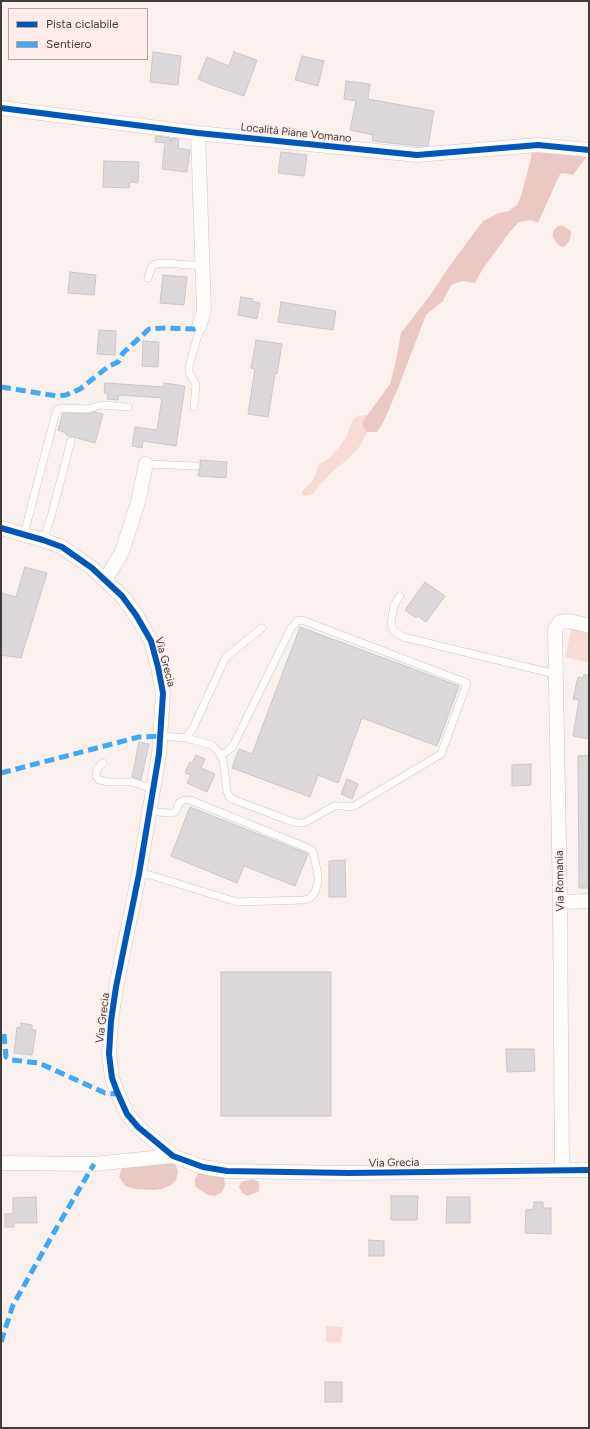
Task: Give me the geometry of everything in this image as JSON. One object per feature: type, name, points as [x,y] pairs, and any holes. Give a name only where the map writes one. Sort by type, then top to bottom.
[{"type":"street","name":"Località Piane Vomano","points":[[1,108],[198,133],[417,155],[538,145],[589,150]]},
{"type":"street","points":[[198,133],[204,310],[199,327]]},
{"type":"street","points":[[106,580],[122,552],[138,502],[146,464]]},
{"type":"street","name":"Via Grecia","points":[[1,528],[62,547],[92,568],[106,580],[122,596],[151,641],[158,667],[163,694],[161,736],[150,811],[116,987],[108,1054],[112,1078],[118,1094],[127,1114],[138,1127],[173,1156],[203,1167],[227,1171],[357,1173],[589,1170]]},
{"type":"street","name":"Via Romania","points":[[562,1170],[560,902],[555,629],[560,622],[569,621],[589,626]]},
{"type":"street","points":[[560,902],[589,901]]},
{"type":"street","points":[[1,1163],[94,1164],[173,1156]]},
{"type":"lane","points":[[148,278],[151,268],[155,264],[165,262],[203,266]]},
{"type":"lane","points":[[194,407],[196,385],[189,372],[189,366],[199,327]]},
{"type":"lane","points":[[24,534],[58,409],[88,409],[101,405],[128,407]]},
{"type":"lane","points":[[43,540],[51,517],[71,441]]},
{"type":"lane","points":[[146,464],[196,466]]},
{"type":"lane","points":[[400,596],[394,605],[391,624],[394,631],[403,637],[555,674]]},
{"type":"lane","points":[[161,736],[186,738],[212,745],[221,755],[223,760],[227,791],[232,799],[290,821],[304,823],[334,806],[354,806],[440,754],[467,683],[302,620],[297,621],[292,628],[234,746],[221,755]]},
{"type":"lane","points":[[186,738],[226,657],[262,628]]},
{"type":"lane","points":[[103,764],[98,769],[96,776],[99,780],[108,782],[132,782],[153,788]]},
{"type":"lane","points":[[138,874],[150,875],[237,902],[304,900],[310,898],[315,892],[318,883],[318,875],[313,852],[308,848],[190,800],[184,800],[179,803],[176,811],[173,813],[168,814],[150,811]]},
{"type":"shaded area","points":[[532,151],[587,156],[573,175],[565,173],[560,174],[538,223],[531,220],[519,222],[509,233],[482,270],[475,283],[462,281],[451,285],[443,301],[426,315],[383,423],[377,432],[367,432],[363,427],[363,421],[390,384],[401,333],[483,221],[499,213],[509,211],[517,205],[521,196]]},
{"type":"shaded area","points":[[558,226],[563,226],[571,231],[570,240],[565,246],[562,247],[558,245],[553,237],[553,231]]},
{"type":"shaded area","points":[[367,415],[363,421],[363,427],[367,432],[360,446],[348,459],[334,470],[313,494],[306,496],[302,495],[302,491],[311,483],[319,464],[327,460],[340,446],[346,437],[353,420],[358,416]]},
{"type":"shaded area","points":[[572,627],[589,631],[589,663],[565,657]]},
{"type":"shaded area","points":[[175,1163],[178,1171],[176,1180],[171,1185],[162,1189],[135,1189],[125,1186],[119,1177],[122,1167]]},
{"type":"shaded area","points":[[199,1173],[216,1173],[224,1178],[225,1185],[222,1192],[215,1196],[208,1195],[195,1186],[195,1178]]},
{"type":"shaded area","points":[[253,1179],[259,1182],[259,1191],[248,1196],[242,1193],[239,1187],[241,1182]]},
{"type":"shaded area","points":[[326,1326],[343,1327],[341,1343],[326,1342]]},
{"type":"building","points":[[153,52],[181,56],[178,85],[150,82]]},
{"type":"building","points":[[234,52],[257,60],[244,96],[198,79],[207,57],[229,66]]},
{"type":"building","points":[[302,56],[324,61],[318,86],[295,80]]},
{"type":"building","points":[[346,81],[370,84],[368,99],[434,111],[428,146],[372,141],[373,135],[350,130],[356,101],[344,99]]},
{"type":"building","points":[[156,136],[170,138],[171,142],[172,138],[179,139],[178,148],[190,150],[187,172],[162,169],[165,143],[155,142]]},
{"type":"building","points":[[281,152],[307,155],[304,176],[278,173]]},
{"type":"building","points":[[104,161],[139,162],[138,183],[130,182],[129,188],[103,187]]},
{"type":"building","points":[[70,272],[96,275],[94,295],[68,293]]},
{"type":"building","points":[[163,275],[187,277],[184,305],[160,303]]},
{"type":"building","points":[[241,297],[253,299],[252,301],[260,303],[257,319],[238,315]]},
{"type":"building","points":[[281,302],[336,311],[333,330],[278,322]]},
{"type":"building","points":[[99,330],[116,331],[115,355],[97,354]]},
{"type":"building","points":[[256,340],[282,344],[277,374],[275,374],[268,417],[248,414],[255,369],[251,368]]},
{"type":"building","points":[[143,341],[159,342],[158,367],[142,366]]},
{"type":"building","points":[[105,383],[164,387],[164,383],[185,386],[176,446],[143,441],[142,448],[132,446],[135,427],[157,430],[162,398],[119,395],[118,400],[107,399],[108,394],[104,393]]},
{"type":"building","points":[[95,412],[103,414],[95,443],[66,435],[66,433],[58,430],[63,413],[88,414]]},
{"type":"building","points":[[200,460],[227,462],[226,478],[198,476],[201,467]]},
{"type":"building","points":[[25,567],[47,573],[21,658],[1,655],[1,593],[16,597]]},
{"type":"building","points":[[425,582],[445,596],[426,622],[418,616],[416,618],[405,610]]},
{"type":"building","points":[[300,627],[459,686],[437,746],[362,718],[338,783],[318,775],[310,797],[232,768],[239,749],[252,754]]},
{"type":"building","points":[[584,675],[589,675],[589,739],[573,736],[579,700],[573,699],[578,677],[583,678]]},
{"type":"building","points":[[139,742],[149,744],[141,780],[132,777]]},
{"type":"building","points":[[196,755],[205,759],[201,768],[215,774],[207,792],[187,783],[191,775],[185,773],[190,762],[192,763]]},
{"type":"building","points":[[589,755],[589,888],[579,888],[578,756]]},
{"type":"building","points":[[531,764],[531,785],[512,786],[512,765]]},
{"type":"building","points":[[347,779],[358,784],[352,799],[341,794]]},
{"type":"building","points":[[190,807],[308,854],[295,886],[244,866],[237,883],[171,856]]},
{"type":"building","points":[[345,860],[346,897],[329,897],[329,861]]},
{"type":"building","points":[[221,972],[331,972],[331,1116],[221,1116]]},
{"type":"building","points":[[21,1023],[32,1025],[32,1030],[36,1030],[32,1055],[14,1053],[17,1027],[21,1028]]},
{"type":"building","points":[[506,1049],[534,1049],[535,1071],[507,1072]]},
{"type":"building","points":[[391,1196],[418,1196],[417,1220],[391,1220]]},
{"type":"building","points":[[36,1197],[37,1223],[14,1223],[14,1227],[5,1227],[5,1214],[13,1214],[13,1198]]},
{"type":"building","points":[[447,1197],[470,1197],[470,1223],[446,1223]]},
{"type":"building","points":[[534,1202],[543,1202],[543,1208],[551,1208],[551,1234],[525,1233],[526,1209],[533,1210]]},
{"type":"building","points":[[369,1240],[384,1241],[384,1256],[369,1256]]},
{"type":"building","points":[[325,1382],[342,1382],[342,1402],[325,1402]]},
{"type":"marked path","points":[[1,387],[57,396],[66,395],[80,389],[109,366],[118,362],[123,353],[149,329],[194,329],[199,327]]},
{"type":"marked path","points":[[1,773],[139,737],[161,736]]},
{"type":"marked path","points":[[4,1034],[6,1057],[12,1060],[39,1063],[105,1093],[118,1094]]},
{"type":"marked path","points":[[1,1342],[13,1305],[94,1164]]},
{"type":"cycle path","points":[[1,108],[198,133],[417,155],[538,145],[589,150]]},
{"type":"cycle path","points":[[1,528],[62,547],[92,568],[122,596],[136,615],[151,641],[158,667],[163,693],[159,754],[139,874],[116,987],[111,1021],[109,1054],[112,1078],[118,1094],[127,1114],[138,1127],[173,1156],[203,1167],[227,1171],[349,1173],[589,1170]]}]
